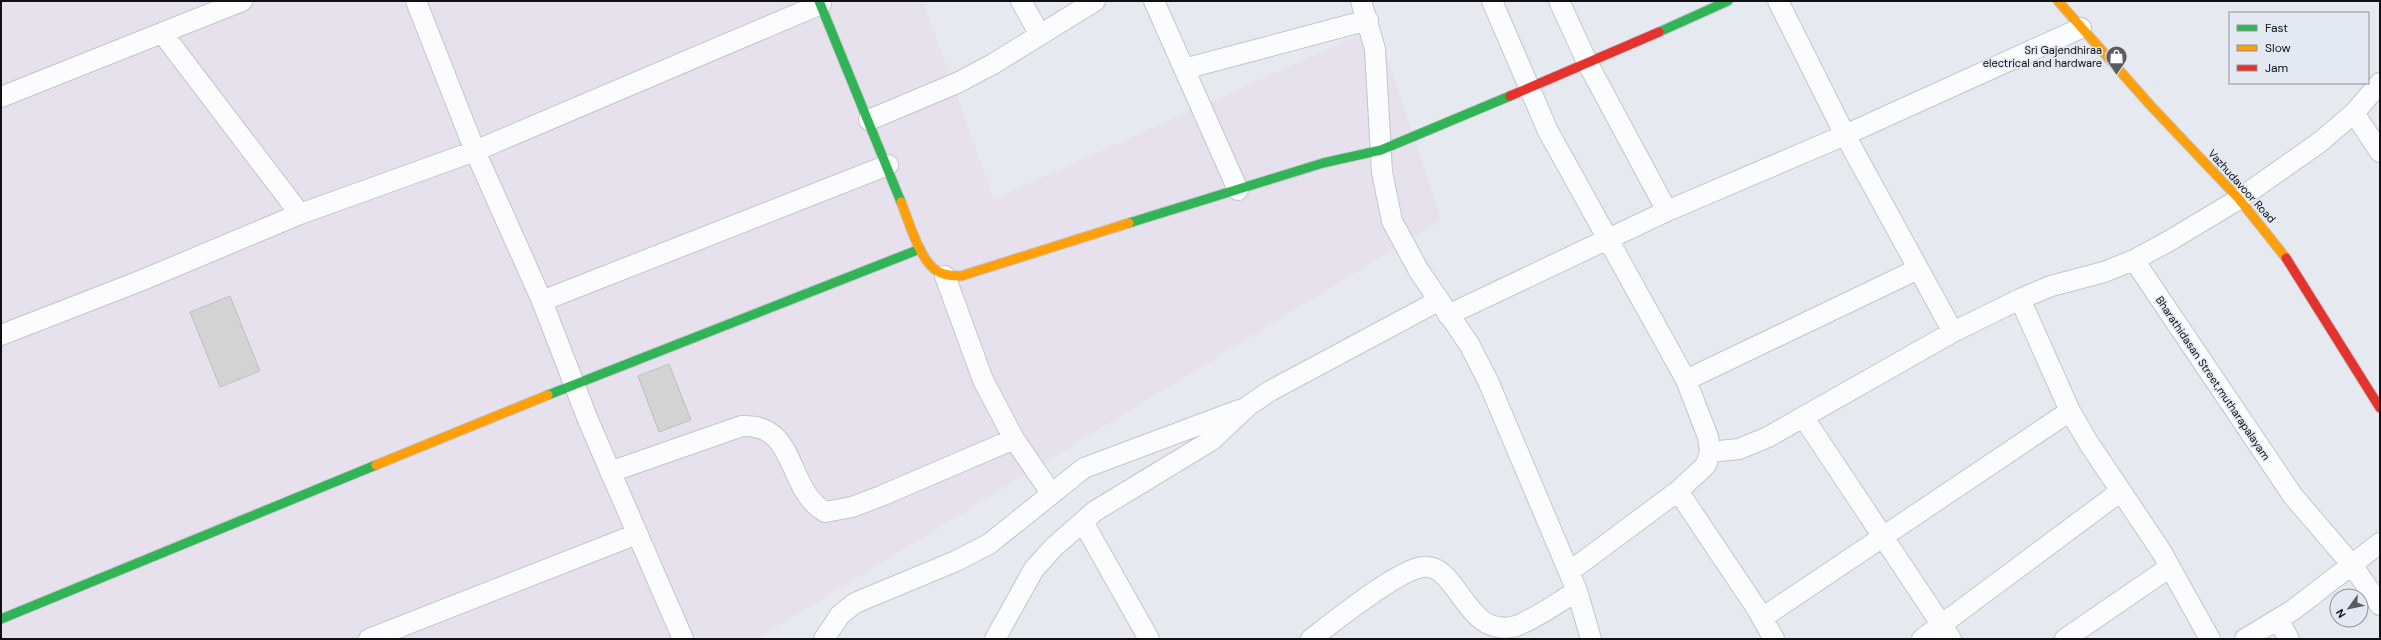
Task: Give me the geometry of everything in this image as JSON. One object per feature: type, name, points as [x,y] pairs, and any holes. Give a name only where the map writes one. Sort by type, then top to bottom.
[{"type":"street","points":[[1,97],[163,34],[242,1]]},
{"type":"street","points":[[416,1],[475,151],[542,301],[610,472],[683,639]]},
{"type":"street","points":[[1021,1],[1040,35]]},
{"type":"street","points":[[869,120],[957,83],[993,64],[1095,1]]},
{"type":"street","points":[[1154,1],[1238,190]]},
{"type":"street","points":[[1361,1],[1368,20],[1375,49],[1382,172],[1392,222],[1404,246],[1443,308],[1469,344],[1488,381],[1577,590],[1591,639]]},
{"type":"street","points":[[1492,1],[1548,131],[1609,238],[1686,380],[1708,437],[1710,452],[1706,465],[1678,491],[1569,572]]},
{"type":"street","points":[[1558,1],[1588,64],[1667,211]]},
{"type":"street","points":[[1,336],[140,281],[300,214],[475,151],[820,3],[888,165],[920,249],[932,267],[945,276],[961,276],[1323,163],[1380,150],[1588,64],[1728,1]]},
{"type":"street","points":[[1778,1],[1845,135],[1953,332]]},
{"type":"street","name":"Vazhudavoor Road","points":[[2058,1],[2081,28],[2239,199],[2279,246],[2380,408]]},
{"type":"street","points":[[1184,69],[1368,20]]},
{"type":"street","points":[[995,639],[1034,569],[1054,547],[1108,502],[1212,440],[1248,406],[1270,391],[1443,308],[1609,238],[1667,211],[1845,135],[2081,28]]},
{"type":"street","points":[[163,34],[300,214]]},
{"type":"street","points":[[1710,452],[1739,449],[1752,444],[1804,418],[1953,332],[2020,299],[2051,286],[2104,272],[2134,260],[2239,199],[2320,142],[2354,113],[2380,83]]},
{"type":"street","points":[[2354,113],[2380,152]]},
{"type":"street","points":[[542,301],[888,165]]},
{"type":"street","points":[[1,619],[574,384],[920,249]]},
{"type":"street","name":"Bharathidasan Street,mutharapalayam","points":[[2134,260],[2293,496],[2352,565],[2380,605]]},
{"type":"street","points":[[1686,380],[1918,269]]},
{"type":"street","points":[[945,276],[983,380],[1014,439],[1051,493]]},
{"type":"street","points":[[2020,299],[2070,411],[2170,567],[2210,639]]},
{"type":"street","points":[[824,639],[840,615],[855,603],[956,561],[989,544],[1014,526],[1051,493],[1084,468],[1106,458],[1248,406]]},
{"type":"street","points":[[1762,618],[2070,411]]},
{"type":"street","points":[[1804,418],[1882,538],[1946,632]]},
{"type":"street","points":[[610,472],[742,426],[755,425],[767,430],[775,436],[786,450],[806,496],[815,506],[825,512],[852,507],[881,496],[1014,439]]},
{"type":"street","points":[[1678,491],[1762,618],[1774,639]]},
{"type":"street","points":[[1922,639],[1946,632],[2121,491]]},
{"type":"street","points":[[1083,522],[1148,639]]},
{"type":"street","points":[[369,639],[637,534]]},
{"type":"street","points":[[2246,639],[2278,620],[2380,543]]},
{"type":"street","points":[[1311,639],[1352,607],[1405,574],[1423,567],[1434,568],[1448,580],[1477,619],[1493,628],[1515,626],[1577,590]]},
{"type":"street","points":[[2065,639],[2170,567]]},
{"type":"street","points":[[2278,620],[2289,639]]},
{"type":"shaded area","points":[[1,1],[923,1],[994,199],[1377,27],[1441,220],[757,639],[1,639]]},
{"type":"building","points":[[230,296],[260,371],[220,387],[190,312]]},
{"type":"building","points":[[669,364],[691,420],[659,432],[638,376]]},
{"type":"traffic: fast","points":[[819,1],[901,202]]},
{"type":"traffic: fast","points":[[1659,32],[1728,1]]},
{"type":"traffic: fast","points":[[1129,223],[1323,163],[1381,150],[1510,96]]},
{"type":"traffic: fast","points":[[548,395],[920,249]]},
{"type":"traffic: fast","points":[[1,619],[376,465]]},
{"type":"traffic: slow","points":[[2058,1],[2151,106],[2239,199],[2286,258]]},
{"type":"traffic: slow","points":[[901,202],[916,241],[926,260],[939,272],[953,276],[961,276],[1129,223]]},
{"type":"traffic: slow","points":[[376,465],[548,395]]},
{"type":"traffic: jam","points":[[1510,96],[1659,32]]},
{"type":"traffic: jam","points":[[2286,258],[2380,408]]},
{"type":"place","name":"Sri Gajendhiraa electrical and hardware","points":[[2117,76]]}]
